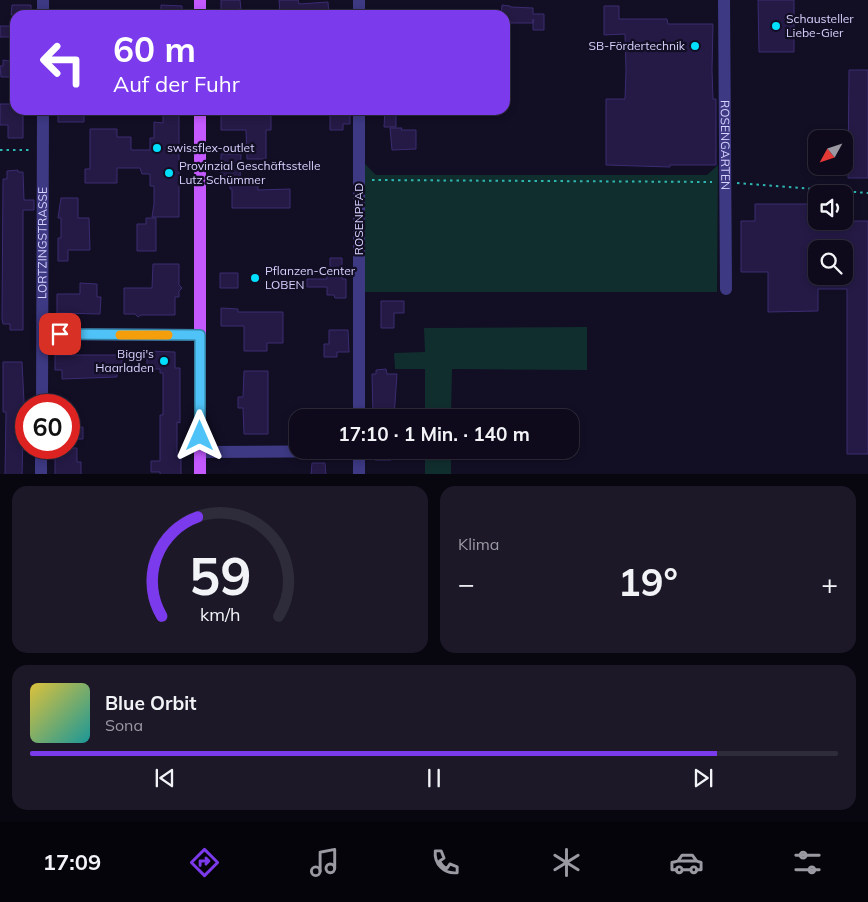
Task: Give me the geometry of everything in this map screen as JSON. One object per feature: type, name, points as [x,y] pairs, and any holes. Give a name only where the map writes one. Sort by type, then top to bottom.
[{"type":"main road","points":[[200,115],[200,474]]},
{"type":"street","name":"ROSENGARTEN","points":[[724,0],[726,289]]},
{"type":"street","name":"LORTZINGSTRASSE","points":[[42,394],[43,115]]},
{"type":"street","name":"ROSENPFAD","points":[[359,115],[359,409]]},
{"type":"street","points":[[43,334],[200,335]]},
{"type":"street","points":[[200,452],[289,451]]},
{"type":"street","points":[[41,459],[41,474]]},
{"type":"street","points":[[359,459],[359,474]]},
{"type":"path","points":[[0,150],[43,150]]},
{"type":"path","points":[[360,179],[724,182],[868,193]]},
{"type":"green space","points":[[364,163],[376,175],[707,175],[718,165],[717,292],[361,292]]},
{"type":"green space","points":[[587,327],[587,370],[452,369],[451,409],[425,409],[425,369],[395,369],[394,353],[425,352],[424,328]]},
{"type":"green space","points":[[425,459],[451,459],[451,474],[425,474]]},
{"type":"building","points":[[221,0],[240,0],[241,9],[221,10]]},
{"type":"building","points":[[279,0],[298,0],[299,4],[328,2],[329,10],[280,10]]},
{"type":"building","name":"Schausteller Liebe-Gier","points":[[758,0],[794,0],[794,52],[759,52]]},
{"type":"building","points":[[12,5],[31,5],[31,10],[12,10]]},
{"type":"building","points":[[161,5],[182,6],[182,10],[161,10]]},
{"type":"building","points":[[502,5],[533,8],[533,14],[544,14],[544,30],[533,30],[533,23],[510,23],[510,10],[502,10]]},
{"type":"building","points":[[604,6],[619,6],[619,19],[667,19],[668,24],[713,24],[712,70],[713,99],[716,99],[716,165],[670,165],[670,167],[606,165],[606,99],[625,99],[626,70],[625,34],[604,35]]},
{"type":"building","points":[[0,26],[10,26],[10,37],[0,37]]},
{"type":"building","points":[[3,60],[10,61],[10,77],[1,77],[0,66],[3,66]]},
{"type":"building","points":[[849,70],[868,70],[868,178],[848,178],[848,175],[853,175],[853,130],[848,130]]},
{"type":"building","points":[[0,104],[10,104],[10,115],[23,115],[23,138],[8,138],[8,125],[0,125]]},
{"type":"building","points":[[58,115],[84,115],[84,122],[58,122]]},
{"type":"building","points":[[163,115],[179,115],[179,217],[152,217],[154,186],[150,186],[150,174],[142,174],[140,168],[117,168],[117,183],[85,183],[85,169],[90,169],[90,129],[117,129],[117,137],[131,137],[131,150],[150,150],[150,138],[154,138],[154,122],[163,123]]},
{"type":"building","points":[[221,115],[271,115],[271,130],[266,130],[266,159],[247,159],[246,130],[221,130]]},
{"type":"building","points":[[330,115],[350,115],[350,124],[343,124],[343,130],[330,130]]},
{"type":"building","points":[[385,115],[396,115],[396,127],[384,127]]},
{"type":"building","points":[[390,128],[416,130],[416,149],[392,150]]},
{"type":"building","points":[[221,154],[241,154],[240,182],[258,182],[258,190],[290,189],[290,208],[232,208],[232,189],[230,189],[230,183],[224,183],[224,179],[221,179]]},
{"type":"building","points":[[18,170],[18,172],[23,172],[24,200],[34,200],[34,210],[23,210],[23,330],[10,330],[10,324],[3,324],[2,319],[3,179],[7,179],[7,171]]},
{"type":"building","points":[[61,198],[78,198],[78,218],[89,218],[90,250],[68,250],[68,261],[58,261],[58,238],[61,238],[61,218],[58,218]]},
{"type":"building","points":[[755,204],[808,204],[808,230],[853,230],[853,221],[868,221],[868,454],[847,454],[847,289],[818,289],[818,311],[768,312],[768,272],[741,272],[741,221],[755,221]]},
{"type":"building","points":[[146,218],[156,218],[156,251],[137,251],[137,224],[146,224]]},
{"type":"building","points":[[330,258],[342,258],[342,279],[346,279],[346,298],[335,298],[334,295],[327,295],[327,287],[307,287],[307,279],[327,279],[327,271],[330,271]]},
{"type":"building","points":[[153,264],[179,264],[179,285],[182,288],[179,291],[179,297],[175,297],[175,315],[141,315],[138,317],[135,314],[124,314],[124,288],[152,288]]},
{"type":"building","points":[[220,273],[238,273],[238,288],[220,288]]},
{"type":"building","points":[[80,283],[97,284],[97,297],[101,297],[100,314],[57,313],[57,294],[80,294]]},
{"type":"building","points":[[381,301],[404,301],[404,313],[394,313],[394,328],[381,328]]},
{"type":"building","points":[[221,308],[238,309],[238,312],[283,312],[283,343],[267,343],[267,351],[244,351],[244,326],[221,326]]},
{"type":"building","points":[[329,330],[348,330],[349,352],[337,352],[337,357],[324,357],[324,344],[329,344]]},
{"type":"building","points":[[147,351],[175,352],[175,368],[180,368],[180,423],[177,422],[177,452],[178,456],[181,456],[181,474],[151,472],[151,461],[160,461],[160,415],[163,415],[163,373],[160,373],[160,369],[147,369]]},
{"type":"building","points":[[55,355],[122,355],[122,370],[117,370],[117,377],[62,379],[62,370],[55,370]]},
{"type":"building","points":[[3,362],[22,362],[24,394],[15,394],[15,459],[22,459],[22,474],[5,474],[6,412],[3,412]]},
{"type":"building","points":[[386,369],[387,374],[397,374],[395,409],[373,409],[372,374],[376,374],[376,370]]},
{"type":"building","points":[[244,371],[268,371],[268,434],[244,434],[243,408],[238,408],[238,397],[243,397]]},
{"type":"building","points":[[80,427],[83,427],[83,439],[80,439]]},
{"type":"building","points":[[55,459],[77,459],[77,462],[81,462],[81,474],[55,474]]},
{"type":"building","points":[[375,459],[391,459],[391,460]]},
{"type":"building","points":[[312,463],[325,463],[326,474],[311,474]]},
{"type":"slow traffic","points":[[120,335],[168,335]]},
{"type":"place","name":"Schausteller Liebe-Gier","points":[[776,26]]},
{"type":"place","name":"SB-Fördertechnik","points":[[695,46]]},
{"type":"place","name":"swissflex-outlet","points":[[157,148]]},
{"type":"place","name":"Provinzial Geschäftsstelle Lutz Schümmer","points":[[169,173]]},
{"type":"place","name":"Pflanzen-Center LOBEN","points":[[255,278]]},
{"type":"place","name":"Biggi's Haarladen","points":[[164,361]]},
{"type":"route","points":[[60,334],[200,335],[200,436]]}]
